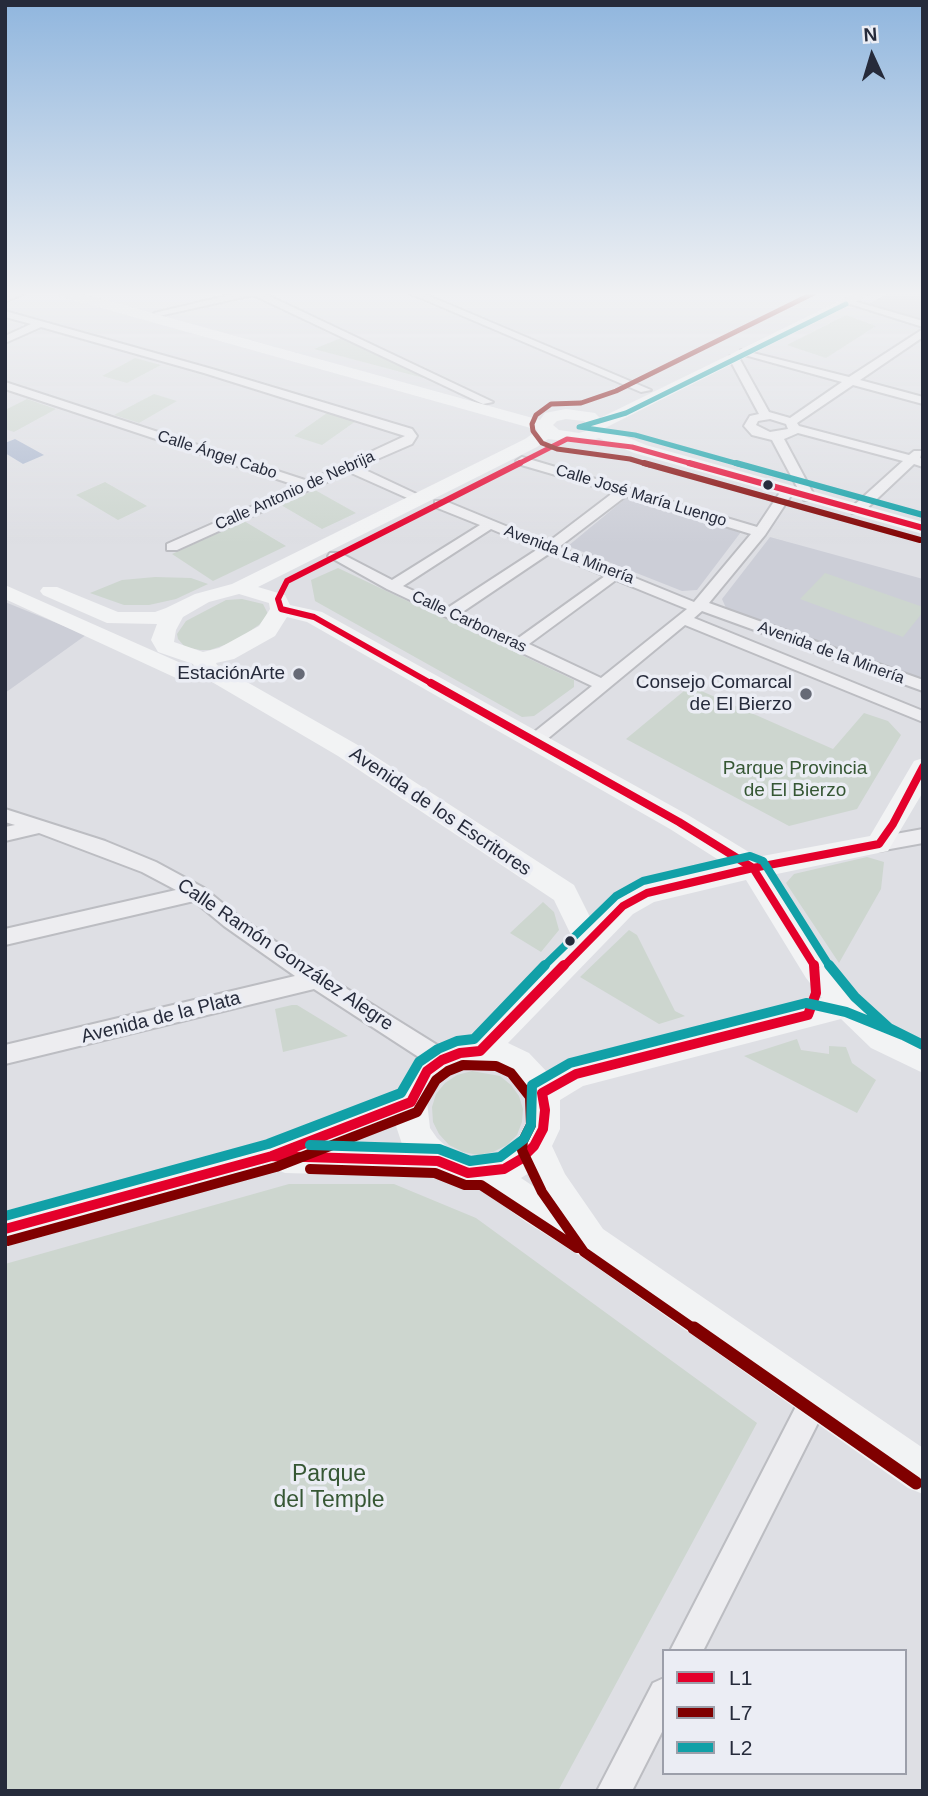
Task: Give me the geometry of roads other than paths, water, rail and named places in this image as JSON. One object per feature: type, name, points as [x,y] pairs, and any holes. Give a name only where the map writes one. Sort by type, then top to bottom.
[{"type":"main road","points":[[371,377],[548,425]]},
{"type":"main road","points":[[398,377],[487,401],[574,438],[632,447],[923,527]]},
{"type":"main road","points":[[202,659],[226,654],[267,631],[287,581],[522,461],[574,438],[645,390],[673,377]]},
{"type":"main road","points":[[593,424],[693,377]]},
{"type":"main road","points":[[5,573],[115,618],[155,618],[174,613],[202,598],[239,588],[537,440],[548,425],[566,414],[593,424],[632,447]]},
{"type":"main road","points":[[239,588],[314,617],[679,822],[753,868],[816,969],[846,1005],[882,1038]]},
{"type":"main road","name":"Avenida de los Escritores","points":[[5,591],[198,679],[271,705]]},
{"type":"main road","points":[[162,640],[168,621],[174,613]]},
{"type":"main road","name":"Avenida de los Escritores","points":[[58,614],[148,640],[162,640],[166,647],[202,659],[208,670],[347,750],[564,893],[587,939]]},
{"type":"main road","points":[[480,1051],[587,939],[624,906],[647,893],[753,868],[878,844],[893,824],[923,767]]},
{"type":"main road","points":[[808,1015],[816,993],[816,969]]},
{"type":"main road","points":[[542,1093],[576,1074],[846,1005]]},
{"type":"main road","points":[[808,1015],[841,1023],[882,1038],[923,1059]]},
{"type":"main road","points":[[272,1156],[438,1161],[468,1173],[504,1169],[521,1159],[534,1146],[543,1129],[545,1111],[542,1093],[532,1076],[518,1063],[500,1054],[480,1051],[460,1053],[442,1060],[428,1071],[417,1086],[411,1102],[411,1119],[415,1135],[438,1161]]},
{"type":"main road","points":[[5,1229],[272,1156],[411,1102]]},
{"type":"main road","points":[[534,1146],[553,1186],[593,1243]]},
{"type":"main road","points":[[485,1173],[538,1210],[593,1243],[923,1473]]},
{"type":"street","name":"Calle Antonio de Nebrija","points":[[172,547],[408,441],[411,436],[408,432],[220,377]]},
{"type":"street","points":[[436,377],[487,401]]},
{"type":"street","points":[[614,377],[645,390]]},
{"type":"street","points":[[748,377],[765,415]]},
{"type":"street","points":[[828,377],[923,401]]},
{"type":"street","points":[[857,377],[793,425],[789,434],[762,434],[750,426],[754,418],[777,416],[793,425],[917,461]]},
{"type":"street","name":"Calle Ángel Cabo","points":[[5,385],[309,485]]},
{"type":"street","points":[[776,436],[808,497]]},
{"type":"street","points":[[857,510],[917,461],[923,449]]},
{"type":"street","name":"Calle José María Luengo","points":[[522,461],[760,532]]},
{"type":"street","points":[[348,467],[419,498]]},
{"type":"street","points":[[450,614],[550,547],[624,491]]},
{"type":"street","points":[[534,741],[699,606],[760,532],[788,491]]},
{"type":"street","name":"Avenida La Minería","points":[[440,503],[699,606]]},
{"type":"street","points":[[392,586],[490,524]]},
{"type":"street","name":"Calle Carboneras","points":[[335,556],[450,614],[603,684]]},
{"type":"street","points":[[519,645],[616,574]]},
{"type":"street","name":"Avenida de la Minería","points":[[699,606],[920,685],[922,697],[917,703],[899,707]]},
{"type":"street","name":"Avenida de la Minería","points":[[684,619],[923,717]]},
{"type":"street","name":"Avenida de la Minería","points":[[727,637],[721,630],[724,624],[730,621],[746,622]]},
{"type":"street","name":"Calle Ramón González Alegre","points":[[5,815],[149,867],[197,893],[231,921],[316,980],[442,1060]]},
{"type":"street","points":[[5,834],[39,827]]},
{"type":"street","points":[[878,844],[923,836]]},
{"type":"street","points":[[5,937],[197,893]]},
{"type":"street","name":"Avenida de la Plata","points":[[5,1055],[316,980]]},
{"type":"street","points":[[687,1649],[816,1397]]},
{"type":"street","points":[[614,1791],[662,1699]]},
{"type":"water","points":[[15,439],[44,455],[23,464],[5,453],[5,443]]},
{"type":"place","name":"EstaciónArte","points":[[299,674]]},
{"type":"place","name":"Consejo Comarcal de El Bierzo","points":[[806,694]]},
{"type":"park label","name":"Parque Provincia de El Bierzo","points":[[795,780]]},
{"type":"park label","name":"Parque del Temple","points":[[329,1488]]}]
